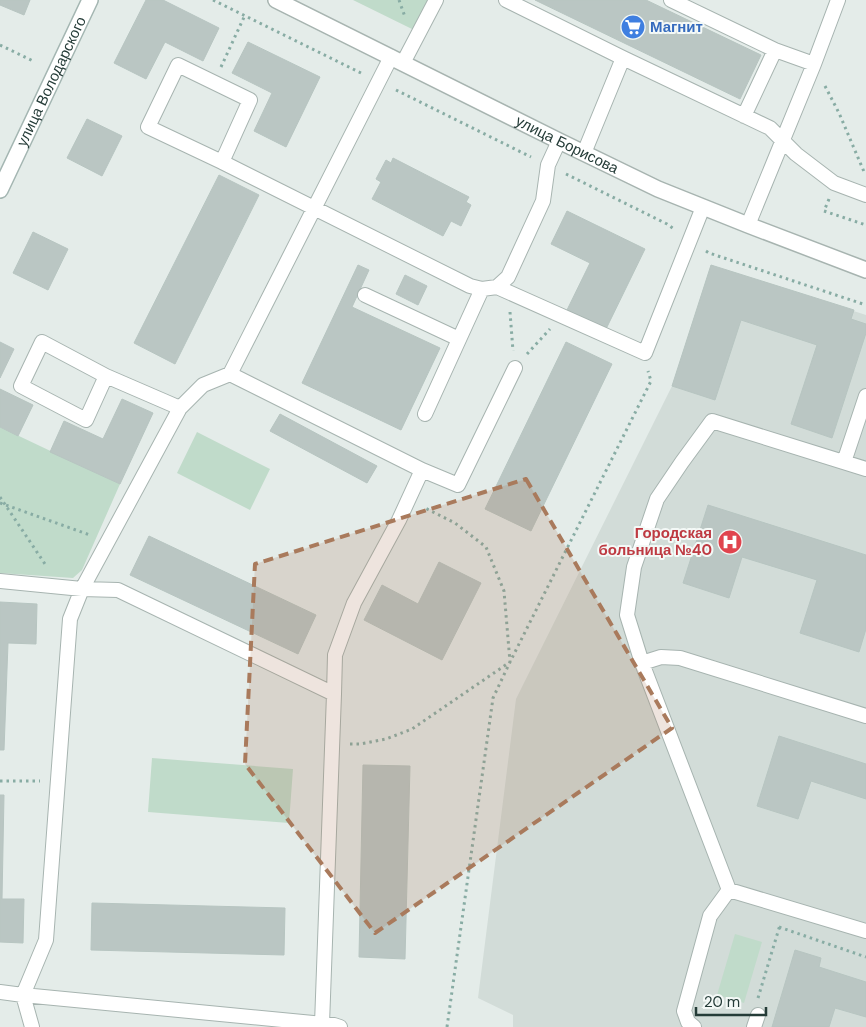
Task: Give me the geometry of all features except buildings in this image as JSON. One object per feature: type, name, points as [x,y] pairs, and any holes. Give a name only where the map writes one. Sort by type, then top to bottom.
[{"type":"street","name":"улица Володарского","points":[[0,190],[90,0]]},
{"type":"street","name":"улица Борисова","points":[[276,0],[658,189],[748,226],[866,270]]},
{"type":"lane","points":[[32,1027],[23,995],[46,940],[70,618],[82,588],[180,408],[203,385],[230,374],[314,209],[397,60],[436,0]]},
{"type":"lane","points":[[506,0],[770,128],[796,154],[834,183],[866,195]]},
{"type":"lane","points":[[671,0],[775,50],[814,64]]},
{"type":"lane","points":[[748,226],[838,0]]},
{"type":"lane","points":[[744,116],[775,50]]},
{"type":"lane","points":[[584,153],[623,58]]},
{"type":"lane","points":[[222,162],[250,100],[178,65],[148,127],[470,286],[482,289],[502,289],[645,353],[702,207]]},
{"type":"lane","points":[[502,289],[543,201],[548,165],[559,141]]},
{"type":"lane","points":[[425,414],[482,289]]},
{"type":"lane","points":[[365,295],[459,339]]},
{"type":"lane","points":[[106,376],[86,420],[21,386],[42,342],[106,376],[180,408]]},
{"type":"lane","points":[[230,374],[422,470],[458,485],[515,368]]},
{"type":"lane","points":[[844,462],[866,396]]},
{"type":"lane","points":[[729,890],[642,663],[627,615],[634,567],[657,499],[712,421],[866,469]]},
{"type":"lane","points":[[322,1024],[335,654],[354,603],[422,470]]},
{"type":"lane","points":[[0,581],[118,590],[334,694]]},
{"type":"lane","points":[[642,663],[661,657],[680,658],[866,716]]},
{"type":"lane","points":[[729,890],[866,931]]},
{"type":"lane","points":[[694,1027],[688,1022],[684,1011],[710,916],[729,890]]},
{"type":"lane","points":[[0,992],[340,1027]]},
{"type":"path","points":[[213,82],[245,16]]},
{"type":"path","points":[[0,46],[34,61]]},
{"type":"path","points":[[814,64],[839,113],[866,177]]},
{"type":"path","points":[[834,183],[824,211],[866,225]]},
{"type":"path","points":[[502,289],[515,368]]},
{"type":"path","points":[[515,368],[562,316]]},
{"type":"path","points":[[447,1027],[493,698],[651,381],[645,353]]},
{"type":"path","points":[[0,497],[60,586]]},
{"type":"path","points":[[408,500],[455,523],[486,547],[504,591],[510,662]]},
{"type":"path","points":[[0,503],[108,541]]},
{"type":"path","points":[[332,744],[360,744],[386,740],[412,729],[510,662]]},
{"type":"path","points":[[0,781],[58,781]]},
{"type":"path","points":[[756,1021],[754,1009],[785,907]]},
{"type":"path","points":[[779,927],[866,957]]},
{"type":"highlighted area","points":[[526,479],[672,728],[375,933],[245,764],[255,564]]},
{"type":"shaded area","name":"Городская больница №40","points":[[711,265],[866,315],[866,1027],[513,1027],[513,1015],[478,998],[516,699],[672,386]]},
{"type":"green space","points":[[353,0],[429,0],[414,30]]},
{"type":"green space","points":[[0,427],[120,484],[82,570],[73,578],[0,573]]},
{"type":"green space","points":[[197,432],[270,469],[250,510],[177,473]]},
{"type":"green space","points":[[152,758],[293,769],[289,823],[148,812]]},
{"type":"green space","points":[[735,934],[762,942],[744,1003],[717,995]]},
{"type":"place","name":"Магнит","points":[[633,27]]},
{"type":"place","name":"Городская больница №40","points":[[730,542]]}]
